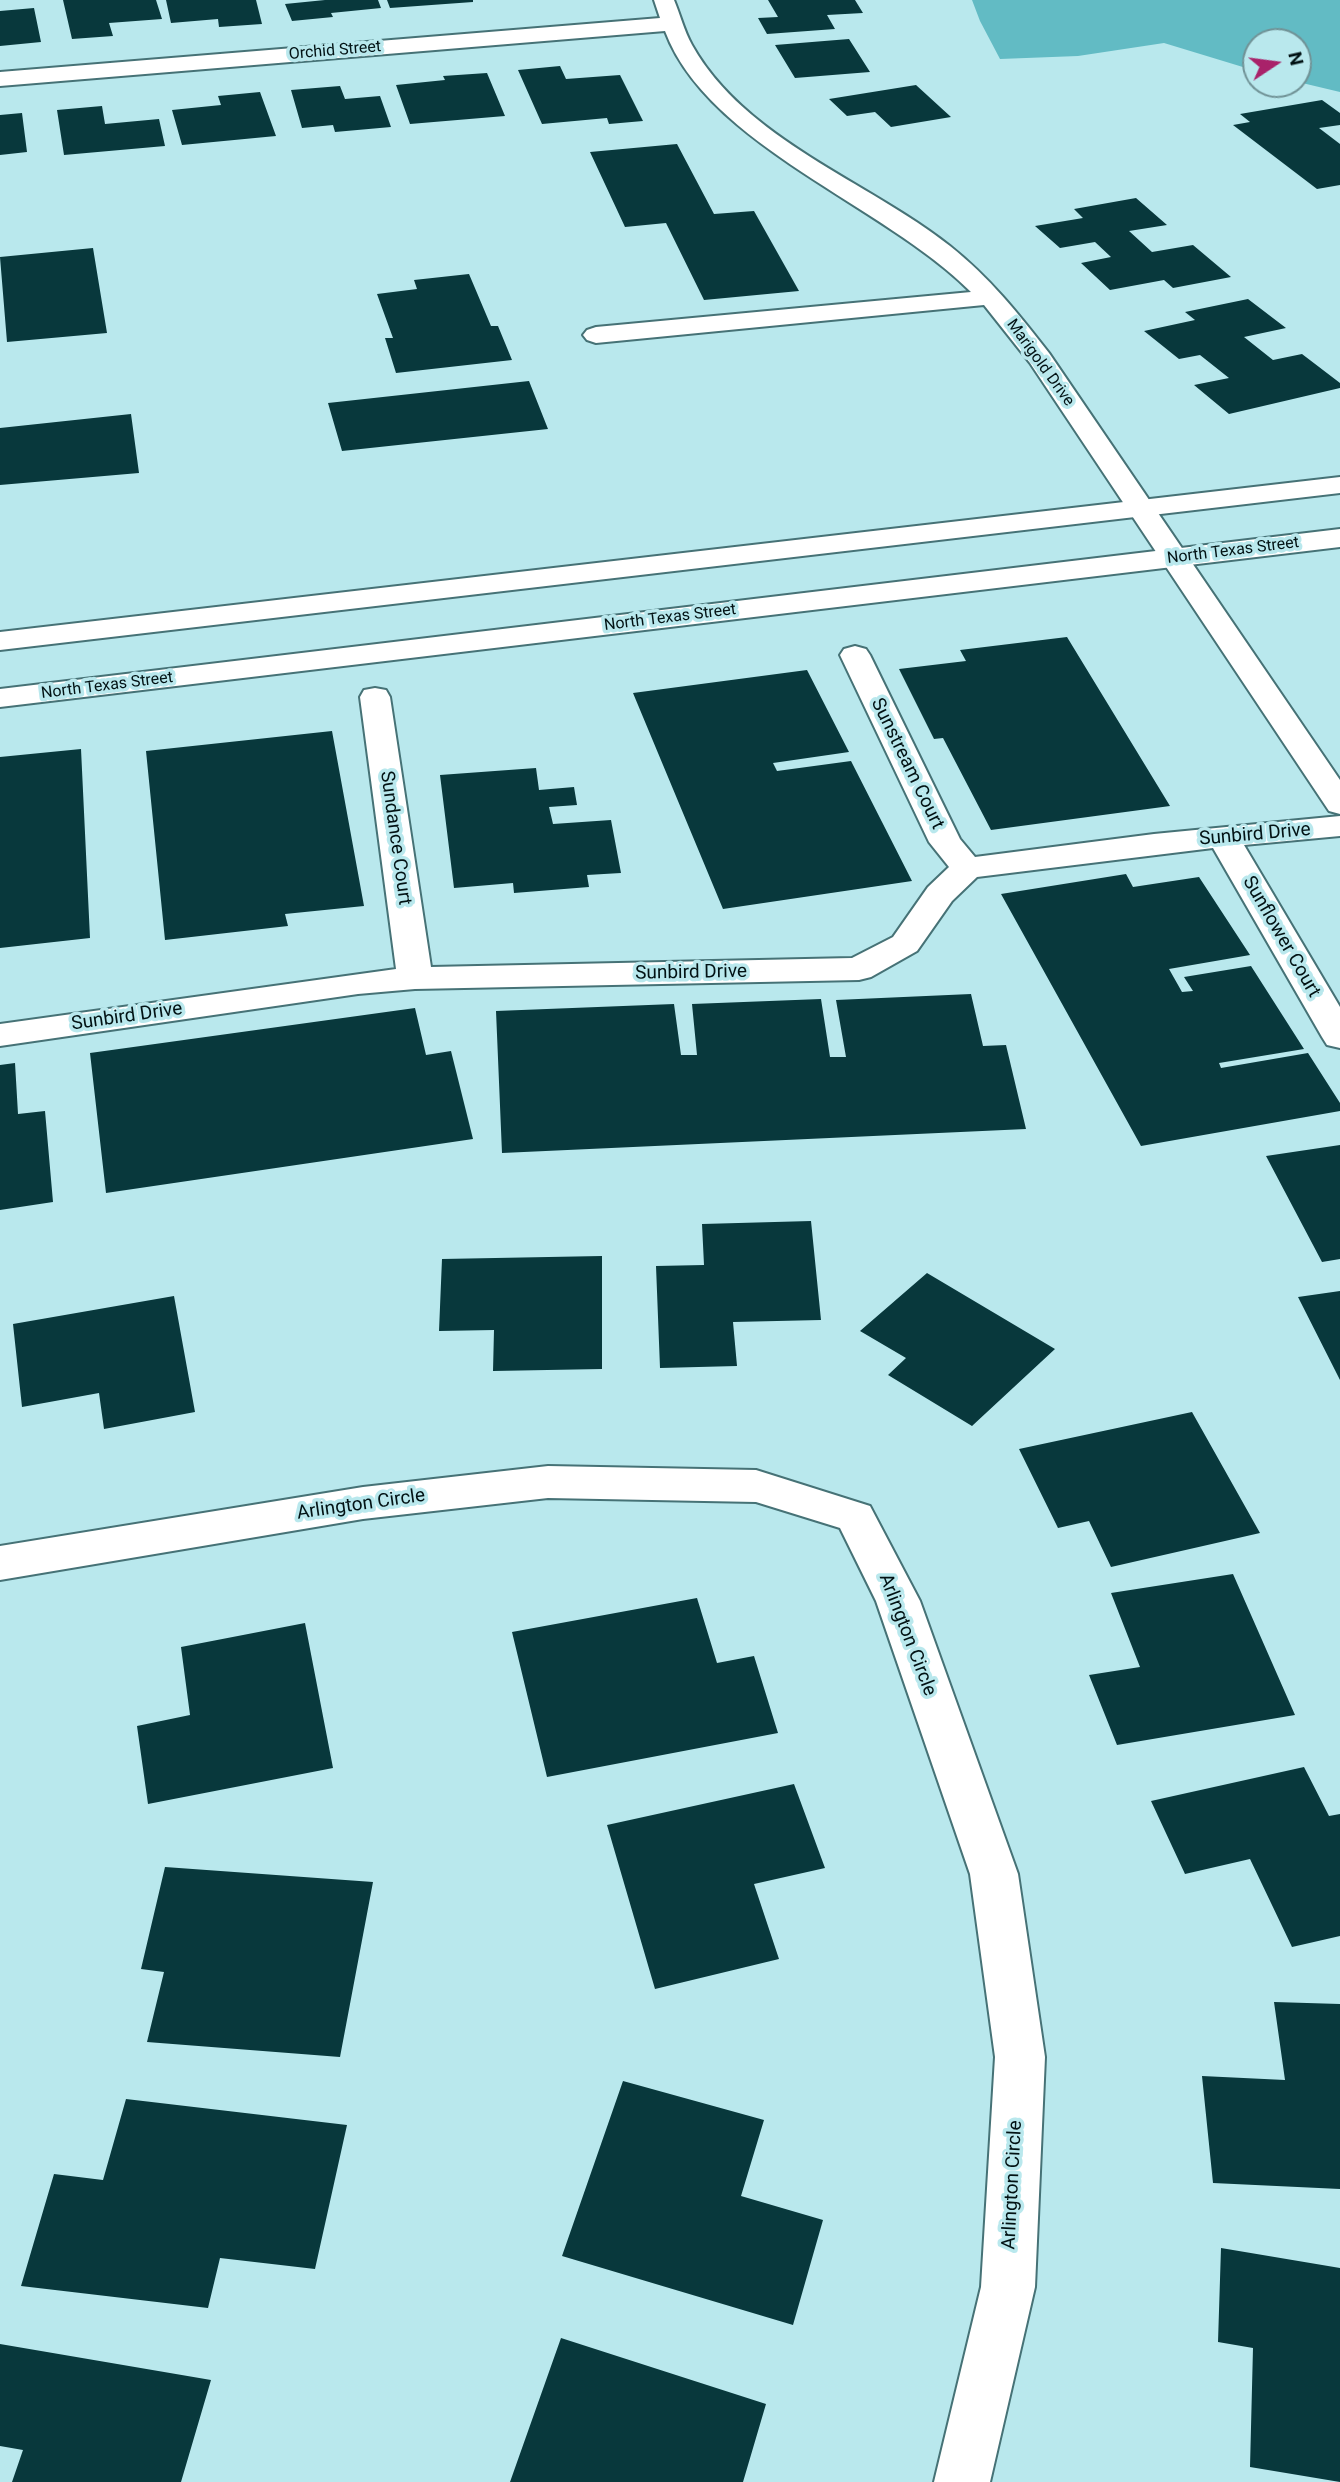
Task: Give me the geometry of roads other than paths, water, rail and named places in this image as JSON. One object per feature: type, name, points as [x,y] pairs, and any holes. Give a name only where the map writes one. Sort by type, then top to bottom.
[{"type":"street","name":"Marigold Drive","points":[[664,0],[670,24],[712,88],[792,155],[886,212],[940,250],[993,297],[1040,359],[1340,804]]},
{"type":"street","name":"Orchid Street","points":[[0,79],[670,24]]},
{"type":"street","points":[[596,335],[993,297]]},
{"type":"street","points":[[0,641],[1340,485]]},
{"type":"street","name":"North Texas Street","points":[[0,698],[1340,538]]},
{"type":"street","name":"Sunstream Court","points":[[855,655],[944,842],[967,867]]},
{"type":"street","name":"Sundance Court","points":[[375,697],[415,978]]},
{"type":"street","name":"Sunbird Drive","points":[[0,1035],[358,983],[415,978],[859,969],[905,944],[940,894],[967,867],[1340,826]]},
{"type":"street","name":"Sunflower Court","points":[[1223,837],[1340,1037]]},
{"type":"street","name":"Arlington Circle","points":[[0,1563],[363,1503],[548,1482],[756,1486],[855,1517],[898,1601],[994,1874],[1020,2057],[1008,2287],[962,2482]]}]
